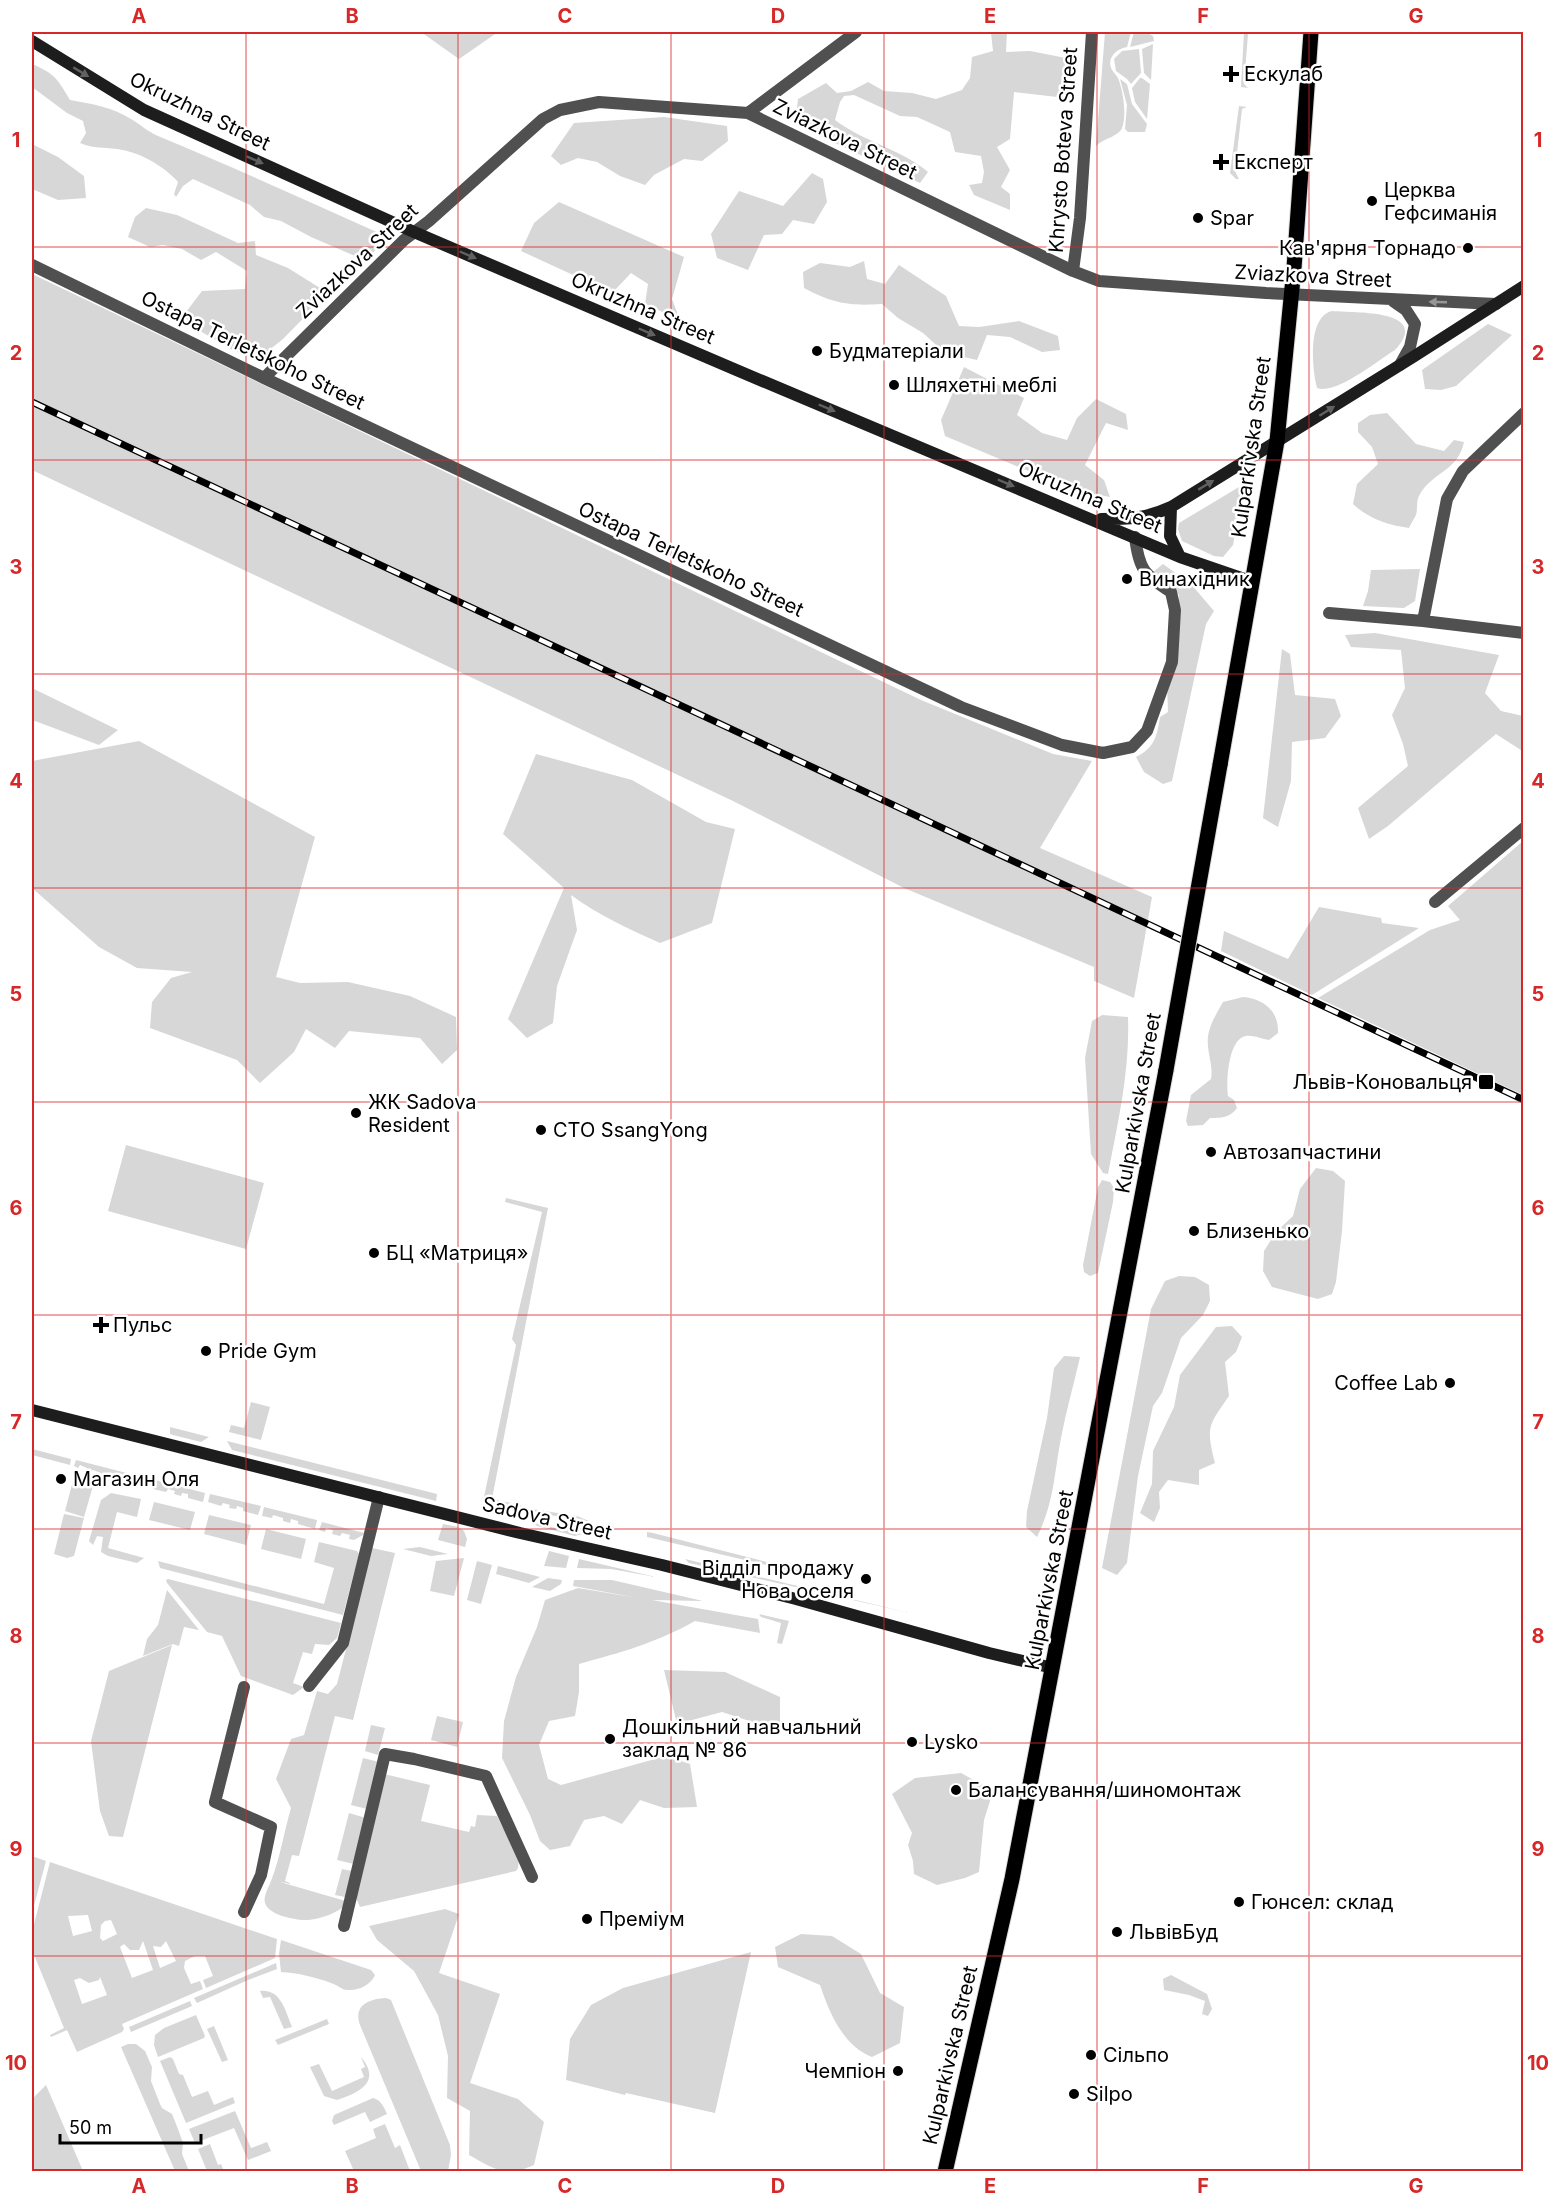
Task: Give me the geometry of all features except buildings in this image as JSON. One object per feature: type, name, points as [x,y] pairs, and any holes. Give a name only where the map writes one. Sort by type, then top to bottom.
[{"type":"main road","name":"Kulparkivska Street","points":[[945,2172],[1012,1879],[1053,1668],[1166,1070],[1253,582],[1277,441],[1294,268],[1311,32]]},
{"type":"main road","name":"Okruzhna Street","points":[[32,41],[144,110],[414,231],[800,397],[1180,556],[1253,582]]},
{"type":"main road","points":[[1093,518],[1132,519],[1150,516],[1171,507],[1524,286]]},
{"type":"main road","points":[[1171,507],[1170,536],[1180,556]]},
{"type":"main road","name":"Sadova Street","points":[[32,1410],[796,1599],[969,1648],[1053,1668]]},
{"type":"street","points":[[748,114],[856,32]]},
{"type":"street","name":"Khrysto Boteva Street","points":[[1073,272],[1080,218],[1092,32]]},
{"type":"street","name":"Zviazkova Street","points":[[264,378],[414,231],[519,138],[543,119],[561,110],[599,102],[748,114],[1073,272],[1099,280],[1290,294],[1496,304]]},
{"type":"street","name":"Ostapa Terletskoho Street","points":[[32,265],[264,378],[961,707],[1062,746],[1103,753],[1132,747],[1147,731],[1172,662],[1175,610],[1171,592],[1146,575],[1137,554],[1135,537]]},
{"type":"street","points":[[1392,300],[1406,310],[1415,324],[1410,347],[1400,365]]},
{"type":"street","points":[[1423,621],[1447,499],[1463,471],[1524,413]]},
{"type":"street","points":[[1329,613],[1524,633]]},
{"type":"street","points":[[1435,902],[1524,828]]},
{"type":"street","points":[[309,1686],[343,1643],[379,1497]]},
{"type":"street","points":[[244,1687],[215,1802],[271,1827],[261,1875],[244,1912]]},
{"type":"street","points":[[344,1926],[385,1754],[486,1776],[532,1877]]},
{"type":"shaded area","points":[[421,32],[498,32],[459,59]]},
{"type":"shaded area","points":[[989,32],[1007,32],[1006,52],[1030,51],[1071,59],[1066,98],[1014,92],[1010,139],[997,147],[1010,170],[1001,187],[1010,194],[1010,210],[974,195],[969,185],[982,183],[984,172],[981,156],[955,152],[950,132],[917,117],[900,116],[854,95],[844,96],[835,120],[846,128],[906,157],[928,172],[920,183],[803,128],[797,108],[798,99],[826,83],[837,93],[851,91],[868,82],[884,91],[912,93],[936,99],[962,90],[970,78],[972,57],[993,51]]},
{"type":"shaded area","points":[[1105,32],[1131,32],[1127,47],[1116,52],[1110,62],[1123,96],[1122,128],[1118,133],[1096,146]]},
{"type":"shaded area","points":[[1134,32],[1146,32],[1153,36],[1154,41],[1130,47]]},
{"type":"shaded area","points":[[1244,32],[1251,32],[1248,34],[1244,84],[1248,88],[1241,87]]},
{"type":"shaded area","points":[[1153,44],[1151,80],[1144,73],[1142,49]]},
{"type":"shaded area","points":[[1139,49],[1141,73],[1131,84],[1116,71],[1114,59],[1122,51]]},
{"type":"shaded area","points":[[32,64],[55,78],[70,100],[102,106],[117,112],[154,134],[381,234],[378,247],[362,259],[281,221],[264,217],[250,205],[193,179],[183,186],[176,197],[174,194],[178,182],[150,160],[134,153],[80,143],[86,133],[83,121],[67,113],[32,87]]},
{"type":"shaded area","points":[[1140,78],[1150,84],[1147,119],[1135,102],[1132,88]]},
{"type":"shaded area","points":[[1120,79],[1127,84],[1132,104],[1147,124],[1145,132],[1128,132],[1125,129],[1127,105]]},
{"type":"shaded area","points":[[1239,106],[1247,107],[1242,109],[1235,171],[1239,179],[1236,179],[1230,173]]},
{"type":"shaded area","points":[[664,117],[727,126],[728,141],[702,161],[684,159],[654,175],[645,185],[620,176],[597,162],[578,158],[561,165],[551,156],[574,123]]},
{"type":"shaded area","points":[[32,144],[58,157],[84,176],[86,198],[58,200],[32,189]]},
{"type":"shaded area","points":[[812,173],[823,179],[827,202],[814,224],[793,220],[782,234],[764,235],[748,270],[717,258],[711,234],[739,191],[783,206]]},
{"type":"shaded area","points":[[559,202],[684,257],[672,299],[680,320],[645,304],[648,284],[631,273],[614,291],[597,286],[521,251],[534,223]]},
{"type":"shaded area","points":[[146,208],[177,215],[238,243],[255,241],[256,255],[288,268],[328,293],[283,339],[263,355],[236,352],[200,331],[183,316],[202,291],[245,289],[247,271],[216,252],[201,260],[182,249],[163,245],[150,247],[128,237],[135,217]]},
{"type":"shaded area","points":[[864,261],[867,279],[885,284],[899,265],[946,296],[959,326],[979,327],[1019,321],[1058,336],[1060,350],[1042,352],[1010,337],[987,335],[977,360],[945,353],[923,333],[898,318],[882,304],[842,303],[824,298],[804,288],[803,272],[820,263],[850,267]]},
{"type":"shaded area","points":[[32,274],[921,700],[1053,754],[1092,761],[1040,848],[1152,897],[1134,998],[1094,981],[1094,967],[904,888],[733,801],[32,470]]},
{"type":"shaded area","points":[[1332,311],[1372,313],[1398,320],[1404,327],[1404,337],[1395,350],[1356,376],[1335,387],[1317,388],[1313,357],[1315,333],[1324,315]]},
{"type":"shaded area","points":[[1488,324],[1512,335],[1456,386],[1441,390],[1425,389],[1422,370]]},
{"type":"shaded area","points":[[964,367],[1024,398],[1017,415],[1042,433],[1067,440],[1077,418],[1096,399],[1126,414],[1128,430],[1106,423],[1085,465],[1104,480],[1110,497],[1076,491],[945,436],[941,420]]},
{"type":"shaded area","points":[[1387,413],[1416,444],[1444,451],[1454,440],[1464,442],[1456,460],[1424,488],[1419,496],[1416,515],[1409,528],[1379,520],[1353,504],[1357,484],[1378,464],[1372,447],[1358,432],[1358,423],[1370,415]]},
{"type":"shaded area","points":[[1239,487],[1241,498],[1233,545],[1223,557],[1214,556],[1182,541],[1178,529],[1179,523]]},
{"type":"shaded area","points":[[1163,564],[1191,584],[1214,611],[1206,624],[1172,781],[1163,784],[1144,772],[1136,757],[1151,746],[1156,736],[1160,717],[1168,712],[1166,655],[1173,640],[1179,595],[1153,572]]},
{"type":"shaded area","points":[[1420,569],[1415,601],[1404,608],[1363,606],[1371,570]]},
{"type":"shaded area","points":[[1375,633],[1499,655],[1485,693],[1501,711],[1523,716],[1524,752],[1496,734],[1388,826],[1369,839],[1358,808],[1408,766],[1403,744],[1392,715],[1405,688],[1401,650],[1351,647],[1345,635]]},
{"type":"shaded area","points":[[1282,649],[1290,654],[1295,695],[1335,699],[1341,716],[1325,738],[1292,742],[1291,781],[1278,827],[1263,818]]},
{"type":"shaded area","points":[[32,688],[118,730],[99,745],[35,721],[32,722]]},
{"type":"shaded area","points":[[139,741],[315,837],[276,977],[300,983],[348,982],[410,996],[456,1017],[457,1050],[442,1064],[420,1038],[349,1031],[335,1048],[306,1029],[294,1052],[260,1083],[237,1060],[150,1028],[152,1002],[171,978],[192,972],[137,968],[99,947],[32,888],[32,761]]},
{"type":"shaded area","points":[[536,754],[632,780],[706,822],[735,829],[712,923],[660,943],[625,927],[571,895],[577,930],[557,986],[553,1023],[527,1038],[508,1019],[564,888],[503,834]]},
{"type":"shaded area","points":[[1523,841],[1523,1095],[1318,998],[1430,930],[1460,920],[1448,906]]},
{"type":"shaded area","points":[[1319,907],[1381,918],[1382,923],[1419,928],[1312,995],[1221,951],[1224,931],[1288,959]]},
{"type":"shaded area","points":[[1243,997],[1264,1003],[1273,1012],[1278,1025],[1278,1033],[1269,1040],[1249,1036],[1240,1039],[1232,1053],[1227,1081],[1228,1096],[1234,1100],[1237,1108],[1228,1116],[1210,1118],[1203,1125],[1188,1126],[1186,1121],[1191,1095],[1211,1079],[1208,1034],[1212,1023],[1223,1002]]},
{"type":"shaded area","points":[[1102,1015],[1128,1017],[1125,1077],[1108,1174],[1103,1173],[1091,1154],[1085,1058],[1092,1021]]},
{"type":"shaded area","points":[[126,1145],[264,1183],[246,1249],[108,1211]]},
{"type":"shaded area","points":[[1316,1168],[1333,1171],[1345,1181],[1336,1282],[1332,1294],[1318,1299],[1272,1287],[1263,1271],[1264,1251],[1276,1232],[1293,1216],[1300,1189]]},
{"type":"shaded area","points":[[1102,1180],[1110,1182],[1114,1188],[1113,1202],[1098,1273],[1090,1276],[1084,1272],[1083,1265],[1098,1187]]},
{"type":"shaded area","points":[[506,1198],[548,1208],[492,1499],[521,1505],[520,1508],[493,1502],[484,1497],[516,1345],[512,1339],[542,1212],[505,1202]]},
{"type":"shaded area","points":[[1179,1276],[1195,1277],[1209,1285],[1210,1301],[1203,1315],[1181,1338],[1162,1393],[1153,1406],[1138,1476],[1127,1563],[1117,1575],[1102,1568],[1151,1309],[1165,1281]]},
{"type":"shaded area","points":[[1232,1326],[1242,1337],[1236,1352],[1225,1362],[1229,1396],[1211,1427],[1210,1442],[1215,1463],[1199,1470],[1199,1485],[1168,1480],[1159,1492],[1160,1508],[1154,1522],[1140,1513],[1152,1484],[1153,1451],[1174,1407],[1180,1375],[1216,1327]]},
{"type":"shaded area","points":[[1064,1356],[1080,1357],[1063,1428],[1050,1500],[1037,1537],[1026,1527],[1027,1511],[1047,1418],[1054,1368]]},
{"type":"shaded area","points":[[251,1402],[270,1407],[261,1440],[229,1432],[231,1425],[244,1428]]},
{"type":"shaded area","points":[[170,1427],[209,1437],[201,1442],[173,1435],[170,1434]]},
{"type":"shaded area","points":[[227,1441],[437,1494],[436,1501],[232,1450]]},
{"type":"shaded area","points":[[32,1449],[71,1459],[70,1465],[32,1455]]},
{"type":"shaded area","points":[[76,1460],[150,1479],[148,1488],[144,1487],[145,1483],[136,1481],[135,1484],[131,1483],[131,1479],[121,1476],[120,1480],[100,1475],[101,1473],[93,1470],[91,1472],[80,1465],[78,1468],[74,1466]]},
{"type":"shaded area","points":[[75,1473],[95,1479],[84,1517],[65,1511]]},
{"type":"shaded area","points":[[155,1480],[205,1493],[203,1502],[188,1498],[188,1494],[182,1493],[181,1496],[168,1489],[166,1492],[153,1489]]},
{"type":"shaded area","points":[[111,1493],[141,1499],[137,1517],[117,1512],[108,1548],[144,1558],[137,1563],[101,1552],[103,1537],[97,1536],[93,1545],[89,1541],[101,1500]]},
{"type":"shaded area","points":[[210,1494],[261,1506],[258,1515],[243,1511],[243,1508],[237,1506],[236,1509],[229,1508],[230,1505],[223,1503],[221,1506],[208,1502]]},
{"type":"shaded area","points":[[154,1502],[195,1512],[190,1530],[149,1520]]},
{"type":"shaded area","points":[[264,1507],[317,1520],[315,1529],[298,1524],[298,1521],[291,1519],[290,1523],[273,1515],[272,1518],[262,1516]]},
{"type":"shaded area","points":[[532,1509],[577,1516],[589,1521],[588,1523],[532,1511]]},
{"type":"shaded area","points":[[64,1514],[84,1518],[74,1556],[67,1558],[54,1554]]},
{"type":"shaded area","points":[[209,1515],[251,1525],[246,1545],[204,1534]]},
{"type":"shaded area","points":[[322,1522],[364,1533],[354,1540],[349,1539],[350,1535],[332,1534],[333,1530],[326,1528],[325,1532],[319,1530]]},
{"type":"shaded area","points":[[534,1523],[582,1534],[575,1536],[537,1526]]},
{"type":"shaded area","points":[[443,1524],[458,1527],[464,1531],[467,1539],[465,1547],[438,1540]]},
{"type":"shaded area","points":[[266,1529],[306,1539],[301,1559],[261,1549]]},
{"type":"shaded area","points":[[647,1532],[802,1571],[800,1573],[647,1537]]},
{"type":"shaded area","points":[[319,1542],[357,1551],[359,1554],[343,1615],[160,1568],[158,1561],[324,1604],[334,1568],[314,1562]]},
{"type":"shaded area","points":[[420,1547],[448,1554],[431,1556],[403,1549]]},
{"type":"shaded area","points":[[372,1548],[395,1553],[353,1720],[335,1716],[299,1856],[292,1855],[285,1881],[292,1884],[280,1882],[349,1902],[340,1910],[321,1918],[293,1919],[271,1911],[265,1903],[265,1895],[277,1863],[291,1808],[276,1779],[291,1739],[304,1735],[317,1691],[328,1694],[337,1684]]},
{"type":"shaded area","points":[[549,1551],[569,1556],[566,1568],[544,1566]]},
{"type":"shaded area","points":[[464,1558],[454,1596],[430,1591],[436,1561]]},
{"type":"shaded area","points":[[579,1559],[656,1577],[611,1569],[577,1568]]},
{"type":"shaded area","points":[[685,1559],[910,1613],[689,1563]]},
{"type":"shaded area","points":[[477,1561],[492,1565],[481,1604],[467,1600]]},
{"type":"shaded area","points":[[498,1566],[540,1577],[529,1583],[496,1574]]},
{"type":"shaded area","points":[[548,1578],[562,1580],[561,1584],[550,1591],[532,1587]]},
{"type":"shaded area","points":[[168,1579],[341,1623],[337,1638],[329,1645],[315,1644],[312,1654],[303,1652],[293,1683],[304,1687],[293,1695],[241,1676],[222,1636],[207,1632],[167,1583]]},
{"type":"shaded area","points":[[574,1580],[612,1580],[703,1601],[652,1600],[758,1619],[760,1633],[695,1621],[652,1641],[579,1664],[579,1692],[575,1716],[549,1721],[539,1745],[548,1779],[561,1785],[666,1756],[690,1764],[697,1807],[664,1808],[640,1800],[622,1824],[604,1816],[584,1820],[570,1846],[550,1850],[540,1841],[502,1758],[504,1721],[516,1677],[537,1627],[545,1600],[578,1588],[638,1598],[573,1586]]},
{"type":"shaded area","points":[[167,1590],[199,1630],[184,1627],[179,1646],[173,1644],[143,1656],[147,1639],[158,1625]]},
{"type":"shaded area","points":[[759,1614],[789,1621],[782,1644],[777,1643],[781,1623],[761,1617]]},
{"type":"shaded area","points":[[172,1645],[123,1837],[109,1836],[100,1811],[91,1741],[109,1671]]},
{"type":"shaded area","points":[[664,1670],[725,1672],[780,1697],[780,1731],[722,1712],[677,1724]]},
{"type":"shaded area","points":[[437,1716],[463,1722],[457,1747],[431,1740]]},
{"type":"shaded area","points":[[371,1725],[385,1728],[378,1755],[365,1751]]},
{"type":"shaded area","points":[[363,1758],[379,1762],[367,1809],[351,1805]]},
{"type":"shaded area","points":[[961,1773],[988,1788],[990,1801],[984,1820],[979,1872],[937,1885],[914,1874],[908,1845],[912,1833],[892,1794],[915,1778]]},
{"type":"shaded area","points":[[384,1774],[430,1785],[421,1821],[469,1832],[471,1826],[475,1827],[477,1815],[497,1816],[519,1859],[516,1871],[360,1907],[355,1896]]},
{"type":"shaded area","points":[[349,1813],[366,1818],[354,1864],[337,1860]]},
{"type":"shaded area","points":[[32,1856],[46,1861],[32,1913]]},
{"type":"shaded area","points":[[50,1862],[277,1939],[275,1958],[206,1988],[203,1980],[213,1976],[205,1956],[195,1956],[185,1961],[184,1968],[191,1984],[200,1981],[203,1989],[122,2024],[124,2029],[122,2032],[77,2052],[67,2030],[51,2037],[50,2035],[64,2028],[32,1950],[32,1932]],"holes":[[[88,1915],[92,1931],[73,1936],[68,1916]],[[111,1920],[117,1934],[103,1941],[100,1938],[101,1925]],[[143,1941],[153,1970],[132,1978],[120,1947],[124,1944],[130,1950],[139,1950]],[[166,1941],[176,1961],[160,1968],[153,1946],[161,1947]],[[100,1977],[107,1995],[82,2004],[74,1980],[80,1978],[89,1983],[99,1980]]]},
{"type":"shaded area","points":[[342,1869],[352,1871],[345,1897],[335,1895]]},
{"type":"shaded area","points":[[445,1909],[459,1914],[439,1973],[500,1994],[470,2083],[518,2099],[544,2122],[534,2165],[524,2169],[500,2170],[469,2155],[470,2111],[447,2098],[448,2056],[438,2015],[414,1971],[377,1940],[369,1926]]},
{"type":"shaded area","points":[[801,1934],[832,1936],[861,1954],[880,1993],[904,2007],[900,2043],[872,2057],[862,2052],[845,2037],[838,2027],[820,1985],[778,1967],[775,1947]]},
{"type":"shaded area","points":[[281,1940],[371,1970],[375,1975],[364,1987],[348,1990],[313,1977],[281,1972],[279,1954]]},
{"type":"shaded area","points":[[751,1952],[715,2113],[626,2093],[625,2095],[566,2080],[570,2039],[591,2005],[623,1988]]},
{"type":"shaded area","points":[[276,1963],[277,1969],[197,2003],[194,1998]]},
{"type":"shaded area","points":[[1171,1975],[1207,1994],[1212,2009],[1208,2016],[1202,2014],[1205,2001],[1164,1990],[1163,1979]]},
{"type":"shaded area","points":[[260,1991],[273,1993],[278,1997],[292,2027],[284,2029],[270,1997],[263,1998]]},
{"type":"shaded area","points":[[386,1998],[391,2000],[450,2145],[448,2171],[421,2171],[360,2025],[359,2012],[364,2004]]},
{"type":"shaded area","points":[[190,2001],[192,2006],[131,2032],[129,2027]]},
{"type":"shaded area","points":[[196,2015],[204,2038],[158,2057],[154,2045],[155,2035],[164,2028]]},
{"type":"shaded area","points":[[327,2019],[329,2024],[278,2045],[275,2040]]},
{"type":"shaded area","points":[[214,2026],[228,2060],[222,2062],[207,2029]]},
{"type":"shaded area","points":[[136,2044],[145,2051],[152,2067],[151,2081],[162,2108],[172,2114],[183,2143],[182,2154],[189,2171],[175,2171],[121,2047]]},
{"type":"shaded area","points":[[170,2057],[179,2074],[183,2075],[192,2097],[208,2091],[214,2105],[233,2097],[235,2103],[186,2123],[160,2061]]},
{"type":"shaded area","points":[[361,2057],[369,2073],[365,2085],[353,2094],[337,2100],[324,2096],[310,2067],[319,2064],[332,2091],[364,2077],[361,2069],[365,2067]]},
{"type":"shaded area","points":[[46,2085],[83,2171],[32,2171],[32,2099]]},
{"type":"shaded area","points":[[373,2098],[380,2102],[387,2114],[370,2122],[365,2112],[334,2125],[332,2121],[334,2115]]},
{"type":"shaded area","points":[[235,2111],[251,2148],[267,2142],[271,2151],[248,2160],[234,2128],[195,2143],[189,2129]]},
{"type":"shaded area","points":[[385,2124],[395,2148],[400,2145],[410,2171],[354,2171],[345,2151],[376,2138],[373,2129]]},
{"type":"shaded area","points":[[210,2144],[218,2165],[221,2164],[224,2171],[207,2171],[198,2149]]},
{"type":"railway","points":[[32,402],[1524,1100]]},
{"type":"place","name":"Ескулаб","points":[[1231,74]]},
{"type":"place","name":"Експерт","points":[[1221,162]]},
{"type":"place","name":"Церква Гефсиманія","points":[[1372,201]]},
{"type":"place","name":"Spar","points":[[1198,218]]},
{"type":"place","name":"Кав'ярня Торнадо","points":[[1468,248]]},
{"type":"place","name":"Будматеріали","points":[[817,351]]},
{"type":"place","name":"Шляхетні меблі","points":[[894,385]]},
{"type":"place","name":"Винахідник","points":[[1127,579]]},
{"type":"place","name":"Львів-Коновальця","points":[[1486,1082]]},
{"type":"place","name":"ЖК Sadova Resident","points":[[356,1113]]},
{"type":"place","name":"СТО SsangYong","points":[[541,1130]]},
{"type":"place","name":"Автозапчастини","points":[[1211,1152]]},
{"type":"place","name":"Близенько","points":[[1194,1231]]},
{"type":"place","name":"БЦ «Матриця»","points":[[374,1253]]},
{"type":"place","name":"Пульс","points":[[101,1325]]},
{"type":"place","name":"Pride Gym","points":[[206,1351]]},
{"type":"place","name":"Coffee Lab","points":[[1450,1383]]},
{"type":"place","name":"Магазин Оля","points":[[61,1479]]},
{"type":"place","name":"Відділ продажу Нова оселя","points":[[866,1579]]},
{"type":"place","name":"Дошкільний навчальний заклад № 86","points":[[610,1739]]},
{"type":"place","name":"Lysko","points":[[912,1742]]},
{"type":"place","name":"Балансування/шиномонтаж","points":[[956,1790]]},
{"type":"place","name":"Гюнсел: склад","points":[[1239,1902]]},
{"type":"place","name":"Преміум","points":[[587,1919]]},
{"type":"place","name":"ЛьвівБуд","points":[[1117,1932]]},
{"type":"place","name":"Сільпо","points":[[1091,2055]]},
{"type":"place","name":"Чемпіон","points":[[898,2071]]},
{"type":"place","name":"Silpo","points":[[1074,2094]]}]
